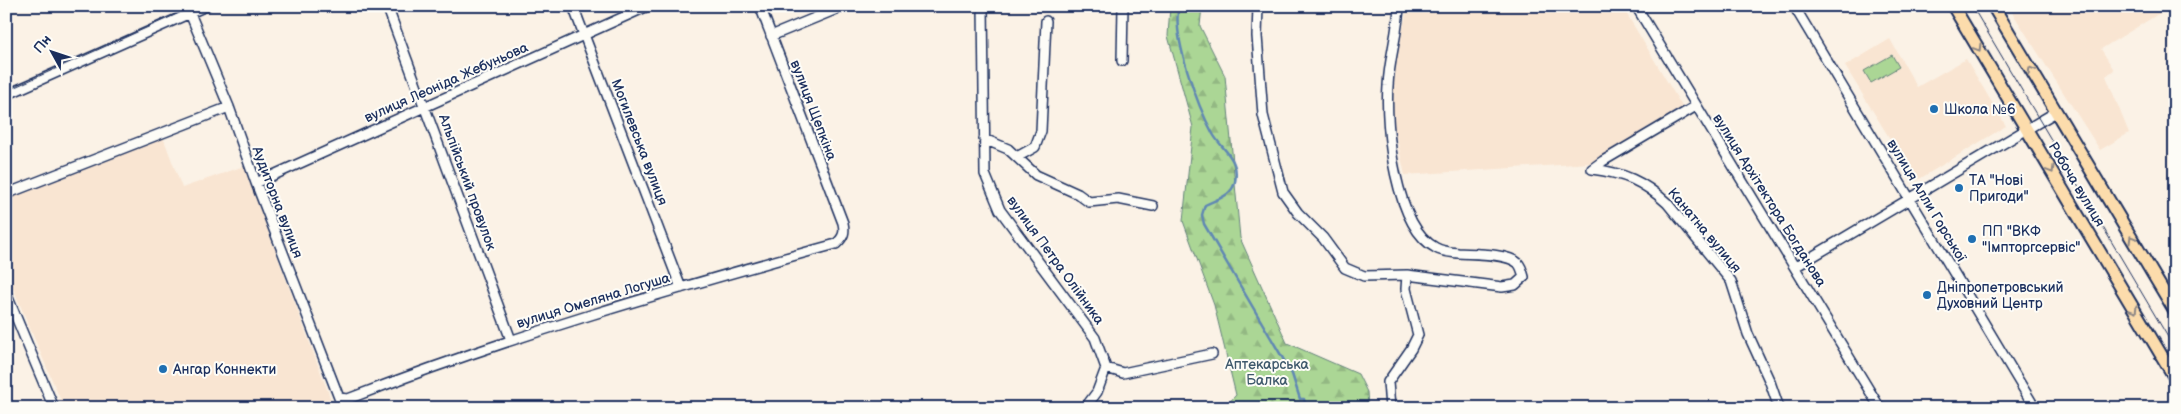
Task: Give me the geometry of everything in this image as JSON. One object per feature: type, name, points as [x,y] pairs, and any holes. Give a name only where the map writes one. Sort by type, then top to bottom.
[{"type":"main road","name":"Робоча вулиця","points":[[1953,6],[2175,378]]},
{"type":"main road","name":"Робоча вулиця","points":[[1993,6],[2175,311]]},
{"type":"street","points":[[6,95],[188,10],[206,6]]},
{"type":"street","name":"Альпійський провулок","points":[[387,6],[511,340]]},
{"type":"street","name":"Могилевська вулиця","points":[[573,6],[682,288]]},
{"type":"street","name":"вулиця Леоніда Жебуньова","points":[[256,183],[648,6]]},
{"type":"street","name":"вулиця Щепкіна","points":[[760,6],[843,223]]},
{"type":"street","points":[[771,36],[844,6]]},
{"type":"street","name":"вулиця Петра Олійника","points":[[983,6],[984,174],[1000,210],[1095,338],[1106,368]]},
{"type":"street","points":[[1122,61],[1123,6]]},
{"type":"street","points":[[1258,6],[1257,36],[1263,116],[1283,192],[1298,213],[1323,238],[1346,268],[1364,276],[1407,275],[1502,287],[1515,285],[1524,277],[1518,264],[1506,257],[1446,252],[1428,242],[1413,222],[1396,176],[1388,136],[1386,110],[1389,65],[1399,6]]},
{"type":"street","name":"вулиця Архітектора Богданова","points":[[1636,6],[1880,408]]},
{"type":"street","name":"вулиця Алли Горської","points":[[1794,6],[2035,408]]},
{"type":"street","name":"Аудиторна вулиця","points":[[188,10],[229,107],[342,408]]},
{"type":"street","points":[[1017,156],[1035,148],[1041,132],[1046,21]]},
{"type":"street","name":"Канатна вулиця","points":[[1696,106],[1603,160],[1592,170],[1628,176],[1657,193],[1731,281],[1748,334],[1770,382],[1779,408]]},
{"type":"street","points":[[6,194],[229,107]]},
{"type":"street","points":[[1795,267],[2056,112]]},
{"type":"street","points":[[984,139],[1008,149],[1036,175],[1078,194],[1089,202],[1118,199],[1152,206]]},
{"type":"street","name":"вулиця Омеляна Логуша","points":[[339,398],[348,399],[422,370],[511,340],[836,244],[842,239],[845,231],[843,223]]},
{"type":"street","points":[[1390,408],[1388,382],[1411,349],[1418,335],[1406,289],[1407,275]]},
{"type":"street","points":[[6,293],[54,408]]},
{"type":"street","points":[[1086,408],[1097,392],[1106,368],[1123,373],[1212,354]]},
{"type":"shaded area","points":[[1408,6],[1622,6],[1683,108],[1590,163],[1405,175],[1391,113],[1392,74]]},
{"type":"shaded area","points":[[2008,6],[2175,6],[2175,13],[2170,7],[2101,49],[2114,70],[2106,76],[2129,133],[2100,150]]},
{"type":"shaded area","name":"Школа №6","points":[[1890,39],[1917,87],[1966,59],[2006,126],[1916,181],[1845,66]]},
{"type":"shaded area","points":[[163,137],[182,188],[244,166],[334,408],[64,408],[6,272],[6,199]]},
{"type":"green space","name":"Аптекарська Балка","points":[[1170,6],[1202,6],[1200,26],[1225,76],[1240,238],[1287,343],[1358,374],[1367,392],[1368,408],[1224,408],[1236,395],[1214,305],[1183,221],[1193,127],[1168,36]]},
{"type":"green space","points":[[1892,55],[1899,67],[1871,83],[1864,71]]},
{"type":"waterway","points":[[1179,6],[1179,34],[1187,71],[1207,122],[1236,169],[1235,182],[1231,190],[1221,198],[1205,205],[1202,215],[1204,224],[1292,374],[1300,399],[1304,399],[1306,408]]},
{"type":"tram line","points":[[6,91],[195,6]]},
{"type":"tram line","points":[[1972,6],[2175,349]]},
{"type":"place","name":"Школа №6","points":[[1934,109]]},
{"type":"place","name":"ТА \"Нові Пригоди\"","points":[[1959,188]]},
{"type":"place","name":"ПП \"ВКФ \"Імпторгсервіс\"","points":[[1972,239]]},
{"type":"place","name":"Дніпропетровський Духовний Центр","points":[[1927,295]]},
{"type":"place","name":"Ангар Коннекти","points":[[163,369]]}]
